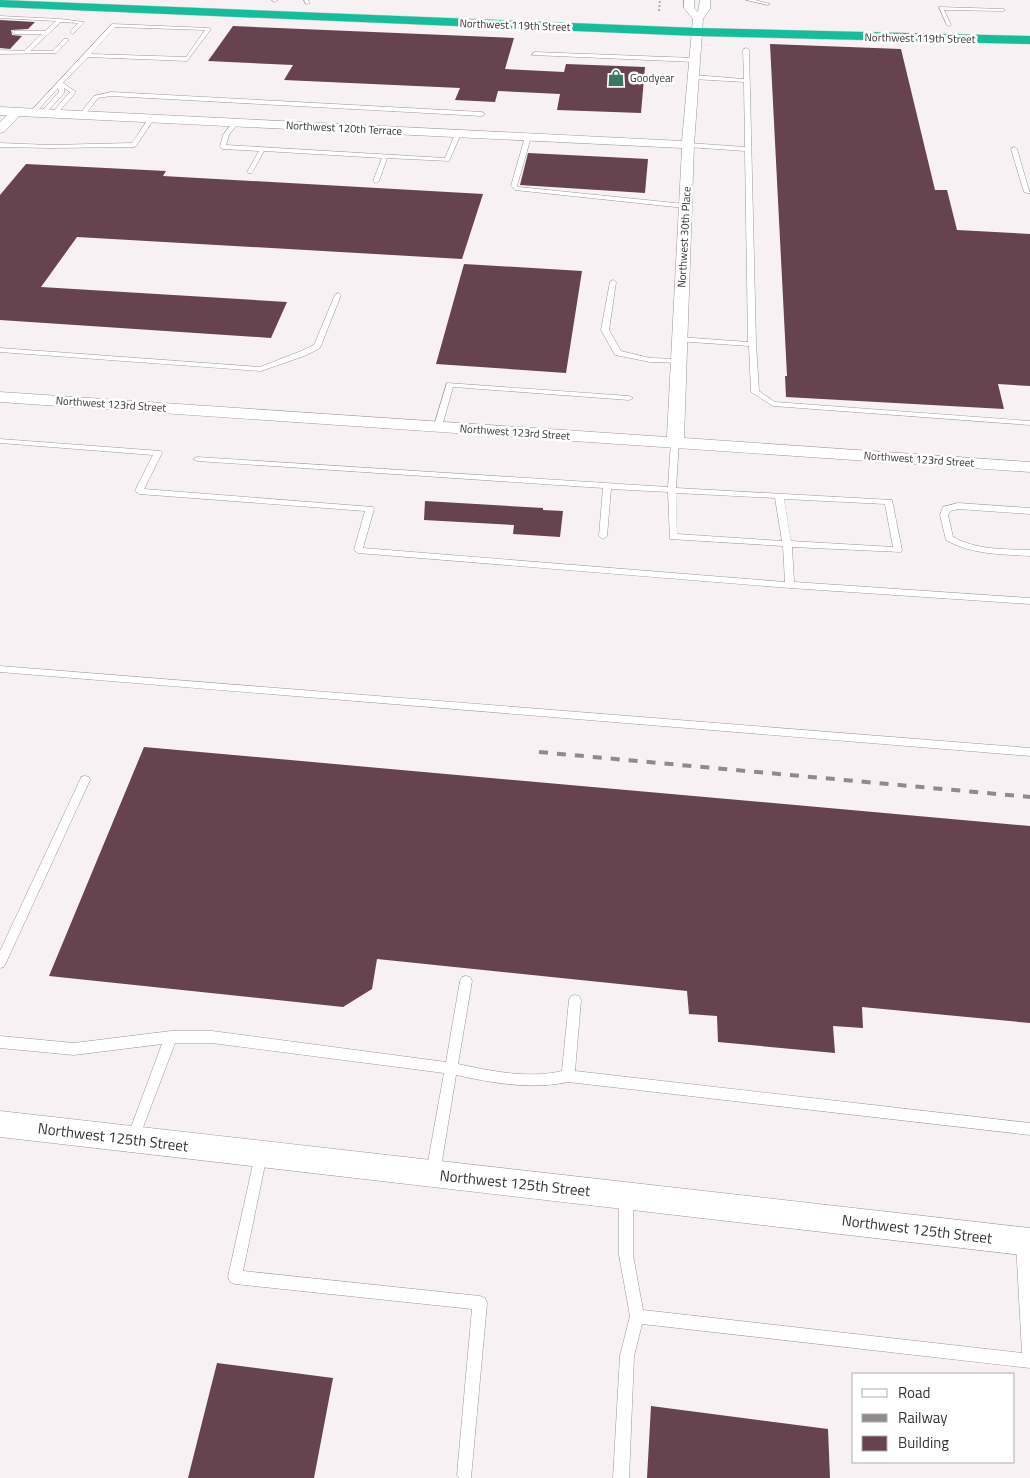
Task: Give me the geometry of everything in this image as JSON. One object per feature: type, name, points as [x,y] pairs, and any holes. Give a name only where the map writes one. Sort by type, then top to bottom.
[{"type":"highway","name":"Northwest 119th Street","points":[[240,0],[307,1],[697,26],[1030,26]]},
{"type":"highway","name":"Northwest 119th Street","points":[[0,3],[697,26],[1030,40]]},
{"type":"street","points":[[689,0],[689,8],[697,26]]},
{"type":"street","name":"Northwest 30th Place","points":[[675,442],[688,145],[697,26],[705,9],[705,0]]},
{"type":"street","name":"Northwest 120th Terrace","points":[[0,111],[688,145]]},
{"type":"street","points":[[0,129],[16,112]]},
{"type":"street","name":"Northwest 123rd Street","points":[[0,397],[1030,467]]},
{"type":"street","name":"Northwest 125th Street","points":[[0,1124],[1026,1242]]},
{"type":"lane","points":[[748,0],[768,4]]},
{"type":"lane","points":[[948,25],[941,8],[1003,10]]},
{"type":"lane","points":[[0,18],[82,22],[73,32]]},
{"type":"lane","points":[[25,53],[60,20]]},
{"type":"lane","points":[[43,113],[60,83],[114,25],[209,29],[187,59],[87,55]]},
{"type":"lane","points":[[19,31],[46,34]]},
{"type":"lane","points":[[0,52],[54,52],[66,40]]},
{"type":"lane","points":[[746,50],[752,344],[755,392],[773,404],[1030,422]]},
{"type":"lane","points":[[534,54],[694,60]]},
{"type":"lane","points":[[693,77],[746,81]]},
{"type":"lane","points":[[43,113],[62,92],[60,83]]},
{"type":"lane","points":[[43,113],[73,92],[60,83]]},
{"type":"lane","points":[[82,115],[96,97],[111,94],[482,114]]},
{"type":"lane","points":[[0,145],[26,147],[134,144],[151,119]]},
{"type":"lane","points":[[235,123],[226,135],[223,148],[447,160],[458,134]]},
{"type":"lane","points":[[528,138],[514,186],[517,188],[685,206]]},
{"type":"lane","points":[[688,145],[748,149]]},
{"type":"lane","points":[[1014,149],[1027,192],[1030,192]]},
{"type":"lane","points":[[250,172],[262,150]]},
{"type":"lane","points":[[376,181],[385,157]]},
{"type":"lane","points":[[613,282],[605,330],[618,353],[650,360],[679,361]]},
{"type":"lane","points":[[0,350],[261,369],[317,346],[338,295]]},
{"type":"lane","points":[[680,339],[752,344]]},
{"type":"lane","points":[[438,426],[450,385],[628,398]]},
{"type":"lane","points":[[0,441],[158,453],[139,491],[370,509],[358,550],[790,585],[1030,601]]},
{"type":"lane","points":[[197,459],[607,486],[672,490],[889,502],[898,550],[673,537],[672,490],[675,442]]},
{"type":"lane","points":[[602,536],[607,486]]},
{"type":"lane","points":[[779,496],[787,544],[790,585]]},
{"type":"lane","points":[[1030,511],[958,506],[946,509],[944,515],[949,538],[959,544],[972,549],[1030,553]]},
{"type":"lane","points":[[0,669],[1030,752]]},
{"type":"lane","points":[[0,963],[85,780]]},
{"type":"lane","points":[[433,1174],[449,1068],[466,981]]},
{"type":"lane","points":[[568,1076],[575,1000]]},
{"type":"lane","points":[[133,1139],[171,1037]]},
{"type":"lane","points":[[0,1042],[74,1049],[171,1037],[212,1037],[449,1068],[489,1076],[531,1080],[568,1076],[1030,1129]]},
{"type":"lane","points":[[261,1154],[235,1277],[480,1303],[465,1474]]},
{"type":"lane","points":[[621,1478],[627,1356],[638,1316],[626,1255],[626,1195]]},
{"type":"lane","points":[[638,1316],[1030,1361],[1026,1242]]},
{"type":"path","points":[[659,11],[660,0]]},
{"type":"building","points":[[0,20],[35,22],[28,29],[11,30],[12,35],[22,36],[10,49],[0,48]]},
{"type":"building","points":[[233,26],[514,38],[505,69],[564,72],[566,64],[645,67],[641,113],[557,110],[560,94],[498,91],[495,102],[455,100],[460,88],[284,80],[293,65],[208,61]]},
{"type":"building","points":[[770,44],[901,49],[935,190],[947,190],[957,230],[1030,234],[1030,386],[998,384],[1004,409],[786,397],[785,376],[787,376]]},
{"type":"building","points":[[528,153],[648,159],[645,193],[520,185]]},
{"type":"building","points":[[26,164],[166,171],[163,176],[483,194],[462,259],[77,237],[41,287],[287,302],[271,338],[0,320],[0,195]]},
{"type":"building","points":[[464,264],[582,271],[566,373],[436,364]]},
{"type":"building","points":[[425,501],[543,508],[543,510],[563,511],[560,537],[513,534],[514,525],[424,520]]},
{"type":"building","points":[[144,747],[1030,826],[1030,1023],[862,1007],[863,1028],[833,1026],[835,1053],[718,1042],[717,1016],[689,1014],[687,991],[377,959],[372,989],[343,1007],[49,976]]},
{"type":"building","points":[[217,1363],[333,1378],[314,1478],[188,1478]]},
{"type":"building","points":[[651,1406],[828,1429],[830,1478],[647,1478]]},
{"type":"railway","points":[[539,752],[1030,797]]},
{"type":"place","name":"Goodyear","points":[[616,78]]}]
